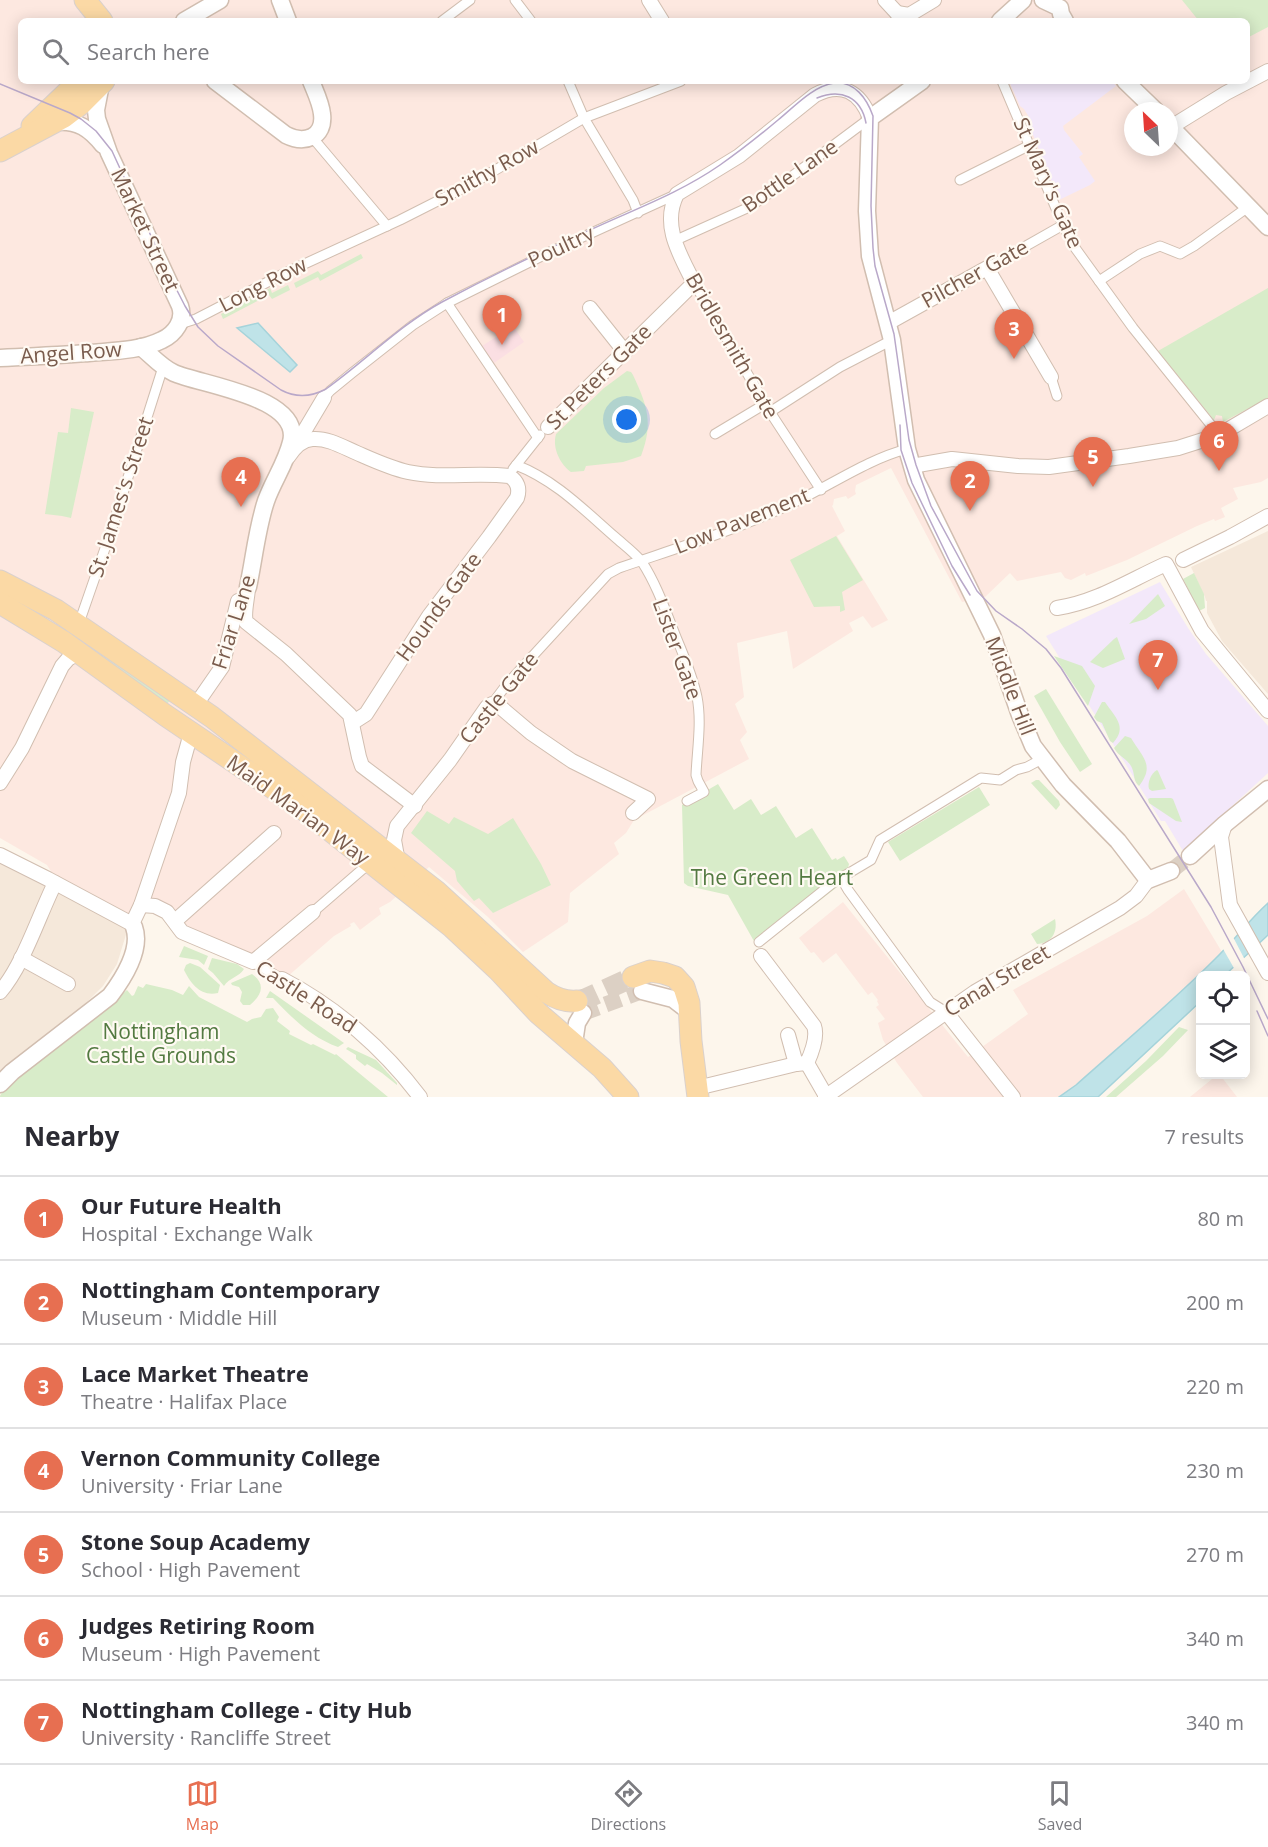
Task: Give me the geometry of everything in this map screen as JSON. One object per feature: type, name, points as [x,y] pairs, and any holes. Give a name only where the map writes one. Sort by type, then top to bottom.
[{"type":"main road","points":[[0,150],[29,129],[76,84]]},
{"type":"main road","points":[[0,150],[56,122],[81,104],[101,84]]},
{"type":"main road","name":"Maid Marian Way","points":[[0,581],[56,610],[230,731],[458,910],[546,992],[580,1007]]},
{"type":"main road","name":"Maid Marian Way","points":[[0,603],[78,652],[191,733],[298,805],[452,927],[498,970],[538,1013],[602,1068],[628,1097]]},
{"type":"main road","name":"Friar Lane","points":[[191,733],[195,706]]},
{"type":"main road","points":[[637,984],[650,972],[675,977],[684,987],[690,1012],[697,1093]]},
{"type":"street","points":[[189,18],[220,0]]},
{"type":"street","points":[[280,0],[287,18]]},
{"type":"street","points":[[446,18],[470,0]]},
{"type":"street","points":[[649,0],[660,18]]},
{"type":"street","points":[[885,0],[896,17],[909,15],[934,0]]},
{"type":"street","points":[[1003,18],[1023,0]]},
{"type":"street","points":[[1043,0],[1063,10]]},
{"type":"street","points":[[518,1],[529,18]]},
{"type":"street","points":[[1250,80],[1268,71]]},
{"type":"street","name":"Market Street","points":[[102,84],[96,110],[97,119],[109,153],[180,306],[182,313],[180,324]]},
{"type":"street","points":[[219,84],[286,135],[296,140],[312,137],[322,124],[322,116],[312,84]]},
{"type":"street","points":[[569,84],[584,118],[633,200],[638,213]]},
{"type":"street","name":"Smithy Row","points":[[387,226],[475,182],[584,118],[673,84]]},
{"type":"street","points":[[677,194],[739,156],[815,95],[837,85],[857,96],[870,118],[917,84]]},
{"type":"street","name":"St Mary's Gate","points":[[1003,84],[1073,245],[1149,349],[1219,435]]},
{"type":"street","points":[[1128,84],[1146,102]]},
{"type":"street","points":[[1178,121],[1243,84]]},
{"type":"street","name":"Bottle Lane","points":[[674,241],[760,200],[870,118]]},
{"type":"street","name":"Middle Hill","points":[[870,118],[867,211],[870,256],[892,340],[907,449],[912,466],[923,494],[997,648],[1033,746],[1063,785],[1118,841],[1148,880]]},
{"type":"street","name":"Market Street","points":[[56,122],[85,127],[109,153]]},
{"type":"street","points":[[1178,134],[1268,227]]},
{"type":"street","points":[[312,137],[387,226]]},
{"type":"street","points":[[960,180],[1030,145]]},
{"type":"street","name":"Poultry","points":[[324,399],[330,391],[369,360],[419,321],[447,303],[552,251],[677,194]]},
{"type":"street","name":"Bridlesmith Gate","points":[[677,194],[671,214],[671,226],[674,241],[694,283],[768,408],[821,490]]},
{"type":"street","points":[[1099,281],[1140,254],[1160,246],[1180,254],[1248,207]]},
{"type":"street","name":"Pilcher Gate","points":[[888,323],[1063,225]]},
{"type":"street","name":"Long Row","points":[[141,347],[166,339],[180,324],[196,319],[288,272],[387,226]]},
{"type":"street","points":[[987,268],[1051,377],[1057,396]]},
{"type":"street","name":"St Peters Gate","points":[[514,476],[538,438],[548,427],[694,283]]},
{"type":"street","points":[[447,303],[538,438]]},
{"type":"street","name":"Market Street","points":[[180,306],[196,319]]},
{"type":"street","points":[[590,308],[625,352]]},
{"type":"street","points":[[715,434],[768,408],[892,340]]},
{"type":"street","points":[[141,347],[163,367]]},
{"type":"street","name":"Angel Row","points":[[0,358],[51,356],[141,347]]},
{"type":"street","name":"Friar Lane","points":[[163,367],[174,373],[251,397],[273,407],[289,424],[292,439],[264,510],[248,587],[239,599],[222,667],[195,706]]},
{"type":"street","name":"St. James's Street","points":[[78,626],[163,367]]},
{"type":"street","points":[[283,464],[324,399]]},
{"type":"street","points":[[912,466],[952,459],[1028,467],[1068,465],[1178,448],[1219,435],[1268,406]]},
{"type":"street","points":[[294,448],[301,442],[313,439],[332,442],[378,462],[434,476],[514,476],[533,471],[552,483],[641,561]]},
{"type":"street","name":"Low Pavement","points":[[641,561],[748,523],[821,490],[882,458],[907,449]]},
{"type":"street","name":"Hounds Gate","points":[[352,723],[366,714],[429,616],[517,498],[519,492],[514,476]]},
{"type":"street","points":[[1183,560],[1268,516]]},
{"type":"street","name":"Castle Gate","points":[[398,862],[394,840],[398,826],[487,707],[608,574],[641,561]]},
{"type":"street","name":"Lister Gate","points":[[641,561],[663,604],[688,666],[697,696],[700,714],[696,775],[704,792],[687,801]]},
{"type":"street","points":[[1057,608],[1072,606],[1102,596],[1166,564],[1202,631],[1268,711]]},
{"type":"street","points":[[248,587],[248,601],[244,617],[249,626],[286,654],[350,716],[362,766],[415,806]]},
{"type":"street","points":[[231,631],[240,624],[249,626]]},
{"type":"street","points":[[0,783],[22,748],[62,666],[78,652]]},
{"type":"street","points":[[492,704],[499,706],[531,733],[572,761],[648,799],[633,813]]},
{"type":"street","name":"Friar Lane","points":[[133,925],[179,793],[183,762],[191,733]]},
{"type":"street","points":[[759,942],[841,878],[871,860],[880,840],[981,778],[1000,780],[1042,759]]},
{"type":"street","points":[[1190,856],[1268,789]]},
{"type":"street","points":[[1225,824],[1221,837],[1230,905],[1268,973]]},
{"type":"street","points":[[175,921],[274,833]]},
{"type":"street","points":[[0,855],[133,925],[136,932],[129,965],[110,996],[27,1060],[0,1084]]},
{"type":"street","points":[[253,962],[365,867]]},
{"type":"street","name":"Canal Street","points":[[825,1097],[975,992],[1120,908],[1133,899],[1148,880],[1172,871]]},
{"type":"street","points":[[841,878],[930,1002],[946,1012],[1013,1097]]},
{"type":"street","points":[[0,992],[21,958],[52,881]]},
{"type":"street","name":"Castle Road","points":[[141,905],[155,906],[167,912],[182,932],[253,962],[321,1003],[360,1033],[392,1062],[420,1097]]},
{"type":"street","points":[[697,1093],[801,1063],[816,1030],[811,1020],[761,956]]},
{"type":"street","points":[[21,958],[68,984]]},
{"type":"street","points":[[637,984],[673,999],[690,1012]]},
{"type":"street","name":"Maid Marian Way","points":[[574,1043],[580,1007]]},
{"type":"street","points":[[788,1035],[801,1063],[825,1097]]},
{"type":"shaded area","points":[[0,0],[1268,0],[1268,478],[1261,482],[1233,488],[1238,499],[1221,508],[1225,517],[1197,526],[1127,560],[1086,576],[1085,573],[1071,580],[1065,578],[1061,572],[1017,581],[1010,573],[985,597],[962,602],[891,468],[856,485],[856,494],[848,499],[846,496],[834,499],[832,506],[845,531],[837,536],[888,620],[872,628],[863,616],[849,623],[853,631],[793,669],[787,631],[737,643],[744,697],[735,704],[747,732],[740,740],[749,759],[634,820],[626,833],[614,843],[619,854],[570,893],[568,922],[523,952],[488,917],[429,867],[390,902],[379,908],[381,914],[360,930],[354,922],[350,924],[351,926],[334,936],[287,977],[254,956],[192,931],[144,897],[131,920],[56,879],[47,865],[0,838]]},
{"type":"shaded area","points":[[1010,84],[1114,84],[1116,86],[1063,126],[1083,154],[1079,157],[1095,181],[1059,200],[1030,127],[1032,122],[1020,106]]},
{"type":"shaded area","points":[[513,326],[524,342],[494,363],[482,346]]},
{"type":"shaded area","points":[[1268,531],[1268,694],[1222,641],[1207,613],[1207,601],[1191,567]]},
{"type":"shaded area","points":[[1160,582],[1206,654],[1268,726],[1268,773],[1183,851],[1165,821],[1161,821],[1046,636]]},
{"type":"shaded area","points":[[0,864],[128,928],[117,964],[103,986],[84,1005],[94,1017],[0,1094]]},
{"type":"shaded area","points":[[1184,889],[1222,952],[1202,971],[1196,971],[1196,977],[1082,1097],[923,1097],[883,1040],[878,1023],[885,1019],[876,1007],[879,1005],[878,1000],[872,992],[868,995],[836,953],[823,963],[799,938],[843,902],[968,1057],[1028,1014],[1013,990],[1147,916]]},
{"type":"shaded area","points":[[1212,1079],[1223,1079],[1237,1097],[1190,1097]]},
{"type":"green space","points":[[1182,0],[1268,0],[1268,27],[1250,36],[1250,18],[1197,18]]},
{"type":"green space","points":[[361,254],[363,258],[320,281],[318,277],[296,288],[294,283],[318,271],[321,275]]},
{"type":"green space","points":[[288,285],[290,290],[272,299],[269,295],[223,319],[221,314],[270,288],[272,293]]},
{"type":"green space","points":[[1268,288],[1268,398],[1223,422],[1222,416],[1216,415],[1214,420],[1158,351]]},
{"type":"green space","points":[[627,371],[633,375],[647,414],[647,434],[641,456],[623,462],[586,466],[584,471],[571,472],[563,465],[558,455],[555,445],[556,434],[604,388]]},
{"type":"green space","points":[[71,408],[94,412],[71,518],[45,514],[58,432],[68,433]]},
{"type":"green space","points":[[836,536],[863,580],[842,592],[845,610],[840,612],[840,606],[814,607],[790,560]]},
{"type":"green space","points":[[1194,573],[1204,594],[1205,608],[1199,611],[1183,579]]},
{"type":"green space","points":[[1158,594],[1165,606],[1146,619],[1129,624]]},
{"type":"green space","points":[[76,635],[170,700],[165,707],[74,639]]},
{"type":"green space","points":[[1117,637],[1125,659],[1103,668],[1090,662],[1114,639]]},
{"type":"green space","points":[[1054,656],[1082,666],[1095,686],[1088,706]]},
{"type":"green space","points":[[1046,689],[1092,764],[1080,772],[1034,696]]},
{"type":"green space","points":[[1102,702],[1105,702],[1113,712],[1120,727],[1113,743],[1102,723],[1094,717]]},
{"type":"green space","points":[[1125,736],[1131,738],[1146,762],[1144,779],[1139,786],[1130,765],[1114,748]]},
{"type":"green space","points":[[1157,770],[1166,789],[1152,791],[1149,789],[1149,781]]},
{"type":"green space","points":[[1039,780],[1059,801],[1060,805],[1056,810],[1031,783]]},
{"type":"green space","name":"The Green Heart","points":[[718,784],[734,810],[751,799],[761,815],[776,806],[796,838],[812,828],[832,860],[844,856],[849,864],[848,868],[836,875],[841,884],[768,941],[755,943],[728,895],[688,886],[684,883],[682,805]]},
{"type":"green space","points":[[979,787],[990,805],[900,861],[888,842]]},
{"type":"green space","points":[[1150,798],[1173,799],[1182,822],[1176,821],[1149,803]]},
{"type":"green space","points":[[427,811],[449,824],[454,817],[488,834],[513,818],[551,885],[493,913],[479,898],[474,901],[457,881],[455,871],[411,833]]},
{"type":"green space","points":[[1055,919],[1054,933],[1050,939],[1037,944],[1031,934]]},
{"type":"green space","points":[[184,946],[208,956],[204,965],[198,960],[179,957]]},
{"type":"green space","points":[[212,958],[237,964],[244,969],[224,986],[208,969]]},
{"type":"green space","points":[[190,963],[200,967],[220,985],[218,993],[206,993],[193,984],[184,970]]},
{"type":"green space","points":[[252,974],[259,982],[261,990],[250,1005],[243,1005],[240,1001],[242,992],[239,987],[231,983]]},
{"type":"green space","name":"Nottingham Castle Grounds","points":[[146,984],[183,995],[189,986],[199,997],[247,1022],[261,1017],[266,1009],[273,1008],[279,1017],[277,1021],[290,1031],[289,1034],[336,1054],[388,1097],[0,1097],[18,1076],[57,1044],[127,990],[132,996],[138,986],[143,988]]},
{"type":"green space","points":[[270,991],[344,1043],[338,1047],[311,1033],[273,998],[266,998]]},
{"type":"green space","points":[[1179,1027],[1188,1030],[1163,1056],[1116,1097],[1106,1097],[1146,1061]]},
{"type":"green space","points":[[348,1047],[376,1060],[397,1085],[367,1064],[365,1066],[356,1059],[356,1055],[346,1049]]},
{"type":"water","points":[[258,323],[297,365],[290,372],[237,328]]},
{"type":"water","points":[[1268,903],[1268,935],[1229,971],[1202,971],[1221,953]]},
{"type":"water","points":[[1196,977],[1196,1006],[1098,1097],[1059,1097],[1076,1085]]},
{"type":"pier","points":[[1232,935],[1245,960],[1235,970],[1222,947]]},
{"type":"tunnel","points":[[1171,871],[1190,856]]},
{"type":"tunnel","points":[[577,1001],[633,977]]},
{"type":"tunnel","points":[[583,1013],[642,991]]},
{"type":"tram line","points":[[0,84],[70,113],[96,131],[112,151],[168,273],[198,327],[218,346],[281,390],[304,396],[326,389],[397,332],[442,302],[534,256],[672,193],[704,175],[742,149],[804,98],[830,84]]},
{"type":"tram line","points":[[844,84],[859,92],[873,116],[871,206],[875,266],[894,334],[909,440],[931,506],[977,591],[996,611],[1046,649],[1061,668],[1211,907],[1268,1019]]},
{"type":"tram line","points":[[817,98],[834,94],[849,97],[860,107],[866,123]]},
{"type":"tram line","points":[[900,425],[901,450],[912,483],[952,566],[970,595]]},
{"type":"tram line","points":[[1257,1011],[1268,1036]]},
{"type":"place","name":"Our Future Health","points":[[502,345]]},
{"type":"place","name":"Lace Market Theatre","points":[[1014,359]]},
{"type":"place","name":"Judges Retiring Room","points":[[1219,471]]},
{"type":"place","name":"Stone Soup Academy","points":[[1093,487]]},
{"type":"place","name":"Vernon Community College","points":[[241,507]]},
{"type":"place","name":"Nottingham Contemporary","points":[[970,511]]},
{"type":"place","name":"Nottingham College - City Hub","points":[[1158,690]]}]
